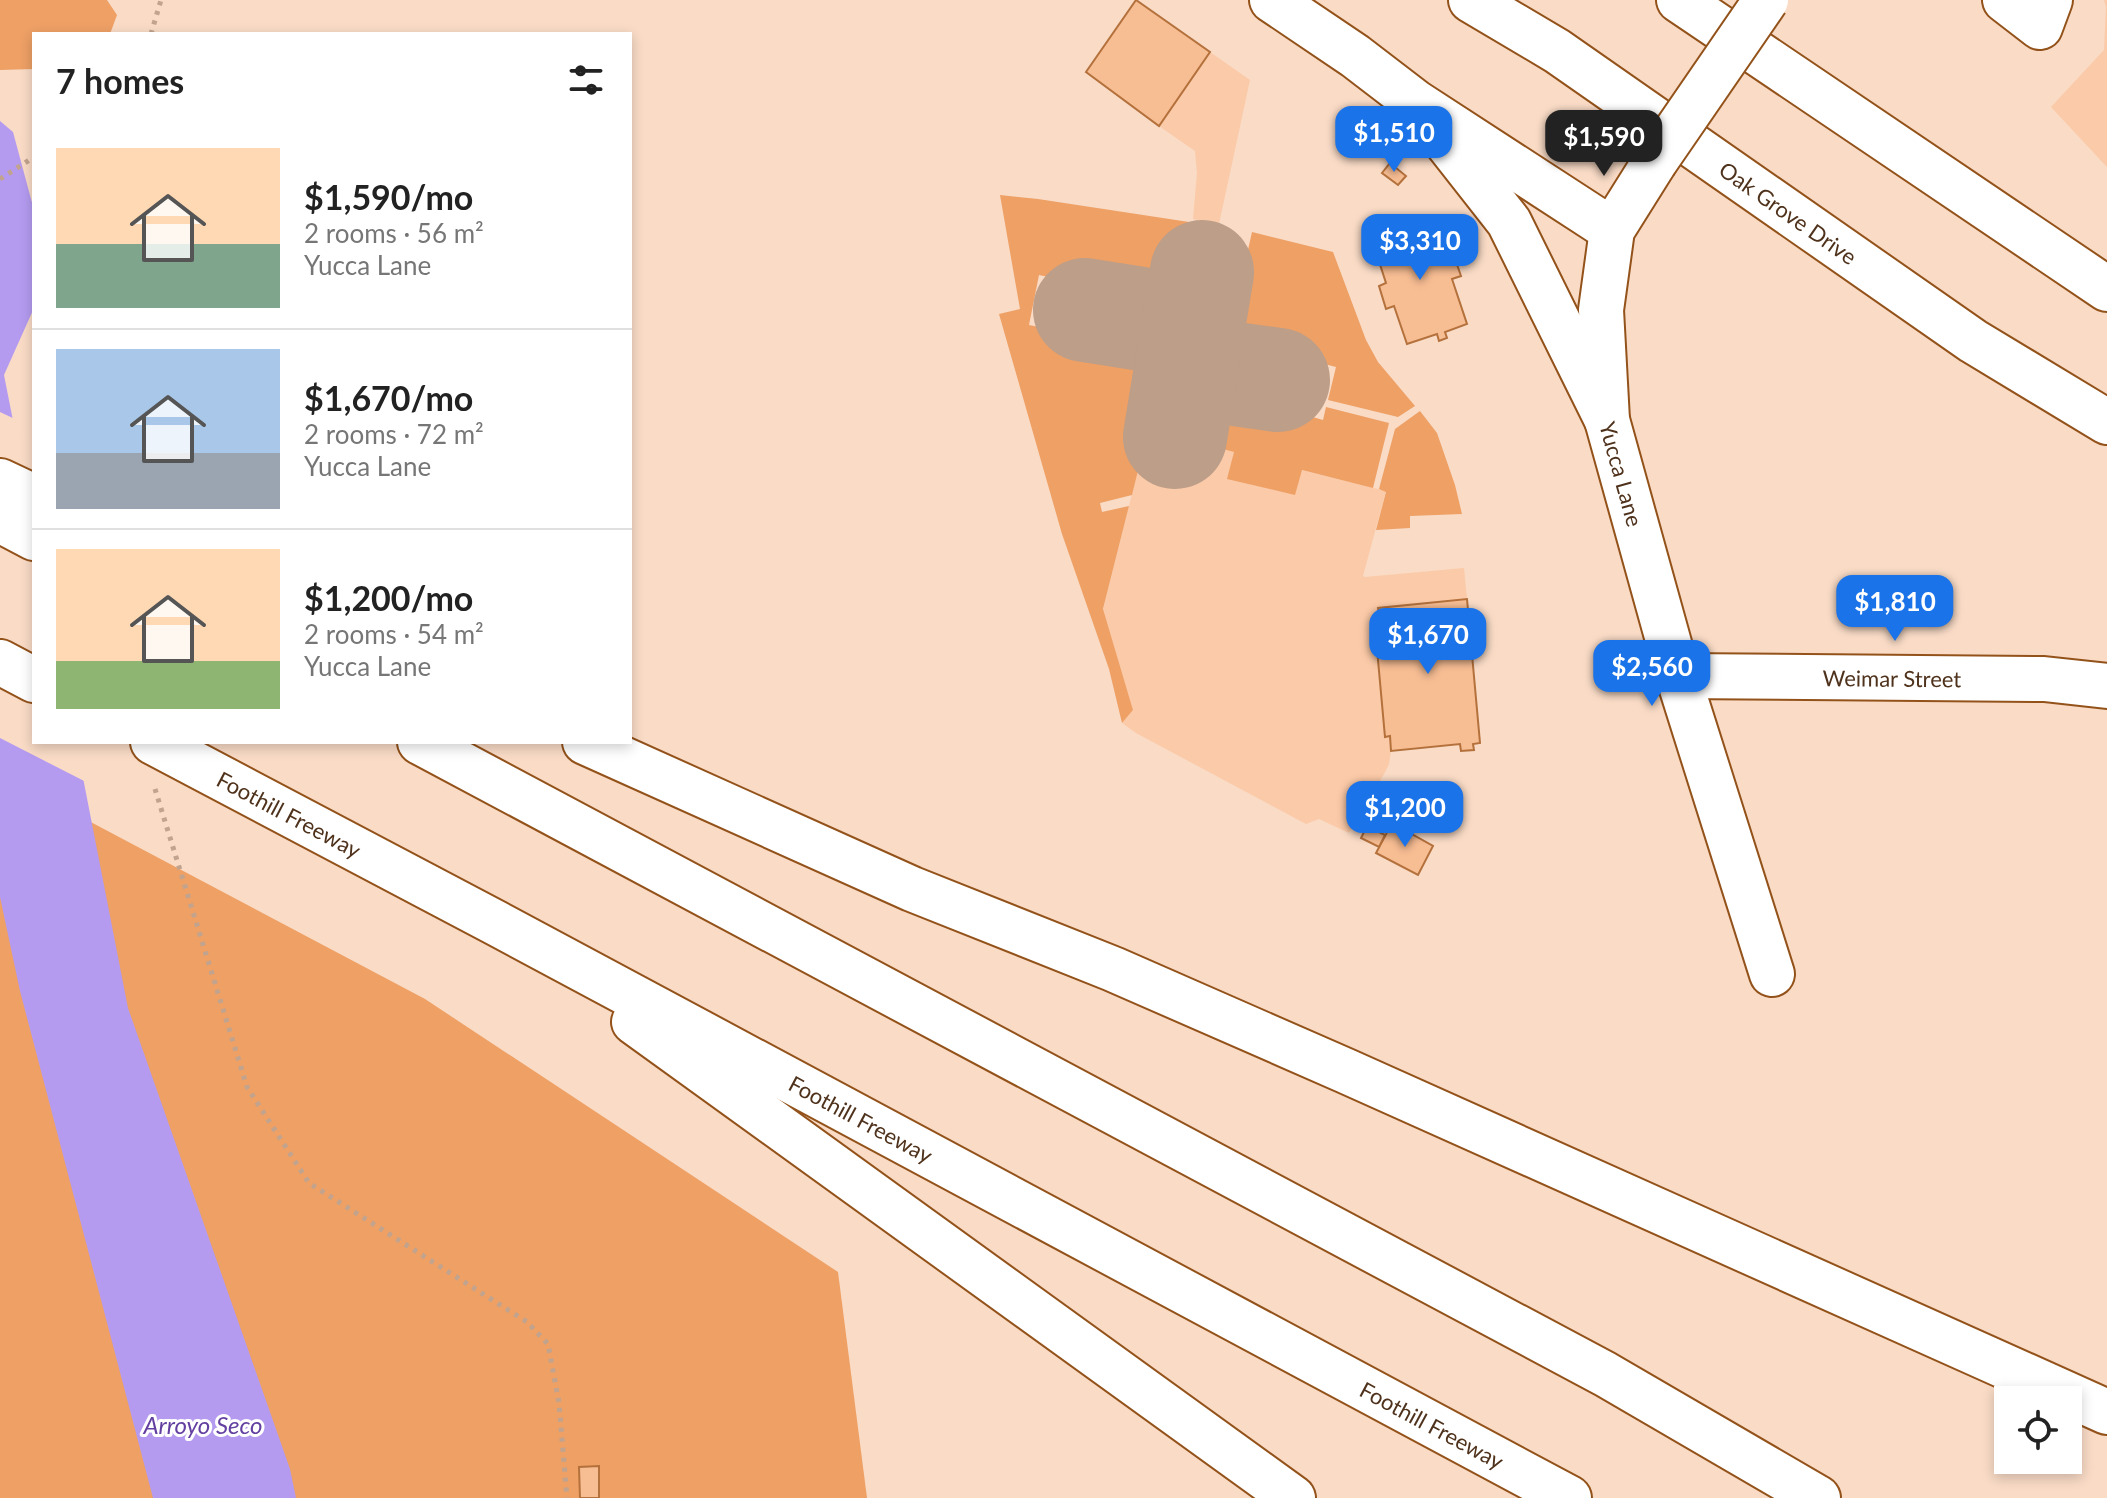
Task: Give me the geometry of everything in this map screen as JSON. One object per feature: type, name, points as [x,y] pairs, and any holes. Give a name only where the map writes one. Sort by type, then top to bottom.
[{"type":"main road","points":[[1272,0],[1355,56],[1415,102],[1612,230]]},
{"type":"main road","name":"Oak Grove Drive","points":[[1471,0],[1557,51],[1973,341],[2107,422]]},
{"type":"main road","points":[[1679,0],[2107,289]]},
{"type":"main road","name":"Yucca Lane","points":[[1766,0],[1612,230],[1601,310],[1607,420],[1678,676],[1772,974]]},
{"type":"main road","points":[[2005,0],[2045,13]]},
{"type":"main road","points":[[1415,102],[1509,222],[1607,420]]},
{"type":"main road","points":[[0,481],[32,496]]},
{"type":"main road","points":[[0,520],[32,537]]},
{"type":"main road","points":[[0,662],[32,679]]},
{"type":"main road","name":"Weimar Street","points":[[1678,676],[2044,679],[2107,686]]},
{"type":"main road","points":[[424,744],[1591,1367],[1818,1498]]},
{"type":"main road","points":[[589,744],[912,889],[1113,969],[2107,1412]]},
{"type":"main road","name":"Foothill Freeway","points":[[153,762],[385,863],[1569,1498]]},
{"type":"main road","points":[[496,923],[1293,1498]]},
{"type":"path","points":[[152,32],[161,0]]},
{"type":"path","points":[[0,179],[32,158]]},
{"type":"path","points":[[153,762],[247,1087],[309,1183],[527,1322],[548,1344],[559,1403],[567,1498]]},
{"type":"shaded area","points":[[0,0],[107,0],[117,15],[111,32],[32,32],[32,69],[0,70]]},
{"type":"shaded area","points":[[2104,0],[2107,0],[2107,167],[2051,107],[2104,50]]},
{"type":"shaded area","points":[[1210,52],[1250,80],[1219,224],[1193,219],[1197,173],[1195,151],[1159,126]]},
{"type":"shaded area","points":[[1000,195],[1189,222],[1180,267],[1187,269],[1180,310],[1170,316],[1087,301],[1090,286],[1039,275],[1029,325],[1080,335],[1084,318],[1166,332],[1175,342],[1160,433],[1148,430],[1132,495],[1100,503],[1102,512],[1129,506],[1103,609],[1133,710],[1122,723],[1109,669],[1062,534],[999,314],[1020,309]]},
{"type":"shaded area","points":[[1252,232],[1333,252],[1366,340],[1378,362],[1415,406],[1398,417],[1328,400],[1336,367],[1286,354],[1280,372],[1214,362],[1204,351],[1216,275],[1241,281]]},
{"type":"shaded area","points":[[1212,380],[1276,389],[1272,405],[1323,420],[1326,407],[1389,423],[1373,488],[1302,470],[1295,495],[1227,479],[1234,452],[1192,441],[1200,385]]},
{"type":"shaded area","points":[[1420,411],[1437,433],[1462,514],[1410,516],[1410,528],[1376,530],[1386,492],[1379,489],[1395,429]]},
{"type":"shaded area","points":[[1148,430],[1234,452],[1228,479],[1301,470],[1386,491],[1365,577],[1464,568],[1467,599],[1379,609],[1382,638],[1376,639],[1385,736],[1390,736],[1391,751],[1384,774],[1349,833],[1319,819],[1306,824],[1122,723],[1133,710],[1103,610]]},
{"type":"shaded area","points":[[0,774],[425,999],[838,1272],[867,1498],[0,1498]]},
{"type":"water","name":"Arroyo Seco","points":[[0,121],[13,132],[32,203],[32,312],[4,375],[32,517],[32,744],[76,744],[128,1008],[290,1469],[296,1498],[153,1498],[20,991],[0,897]]},
{"type":"pier","points":[[0,412],[17,420],[32,496],[32,744],[80,744],[88,783],[0,738]]},
{"type":"building","points":[[1136,0],[1210,52],[1159,126],[1086,72]]},
{"type":"building","points":[[1390,163],[1406,176],[1398,185],[1382,173]]},
{"type":"building","points":[[1432,220],[1438,238],[1447,235],[1461,276],[1452,279],[1467,324],[1445,332],[1447,338],[1439,341],[1437,334],[1407,344],[1394,306],[1386,309],[1379,286],[1386,283],[1372,240]]},
{"type":"building","points":[[1467,599],[1480,743],[1473,744],[1474,750],[1461,751],[1460,744],[1391,751],[1390,736],[1385,737],[1376,638],[1382,638],[1378,608]]},
{"type":"building","points":[[1392,823],[1433,846],[1418,875],[1376,853]]},
{"type":"building","points":[[1367,826],[1385,835],[1379,847],[1361,838]]},
{"type":"building","points":[[599,1466],[599,1498],[580,1498],[579,1467]]},
{"type":"taxiway","points":[[1175,437],[1202,272]]},
{"type":"taxiway","points":[[1085,310],[1193,327]]},
{"type":"taxiway","points":[[1186,367],[1278,380]]}]
